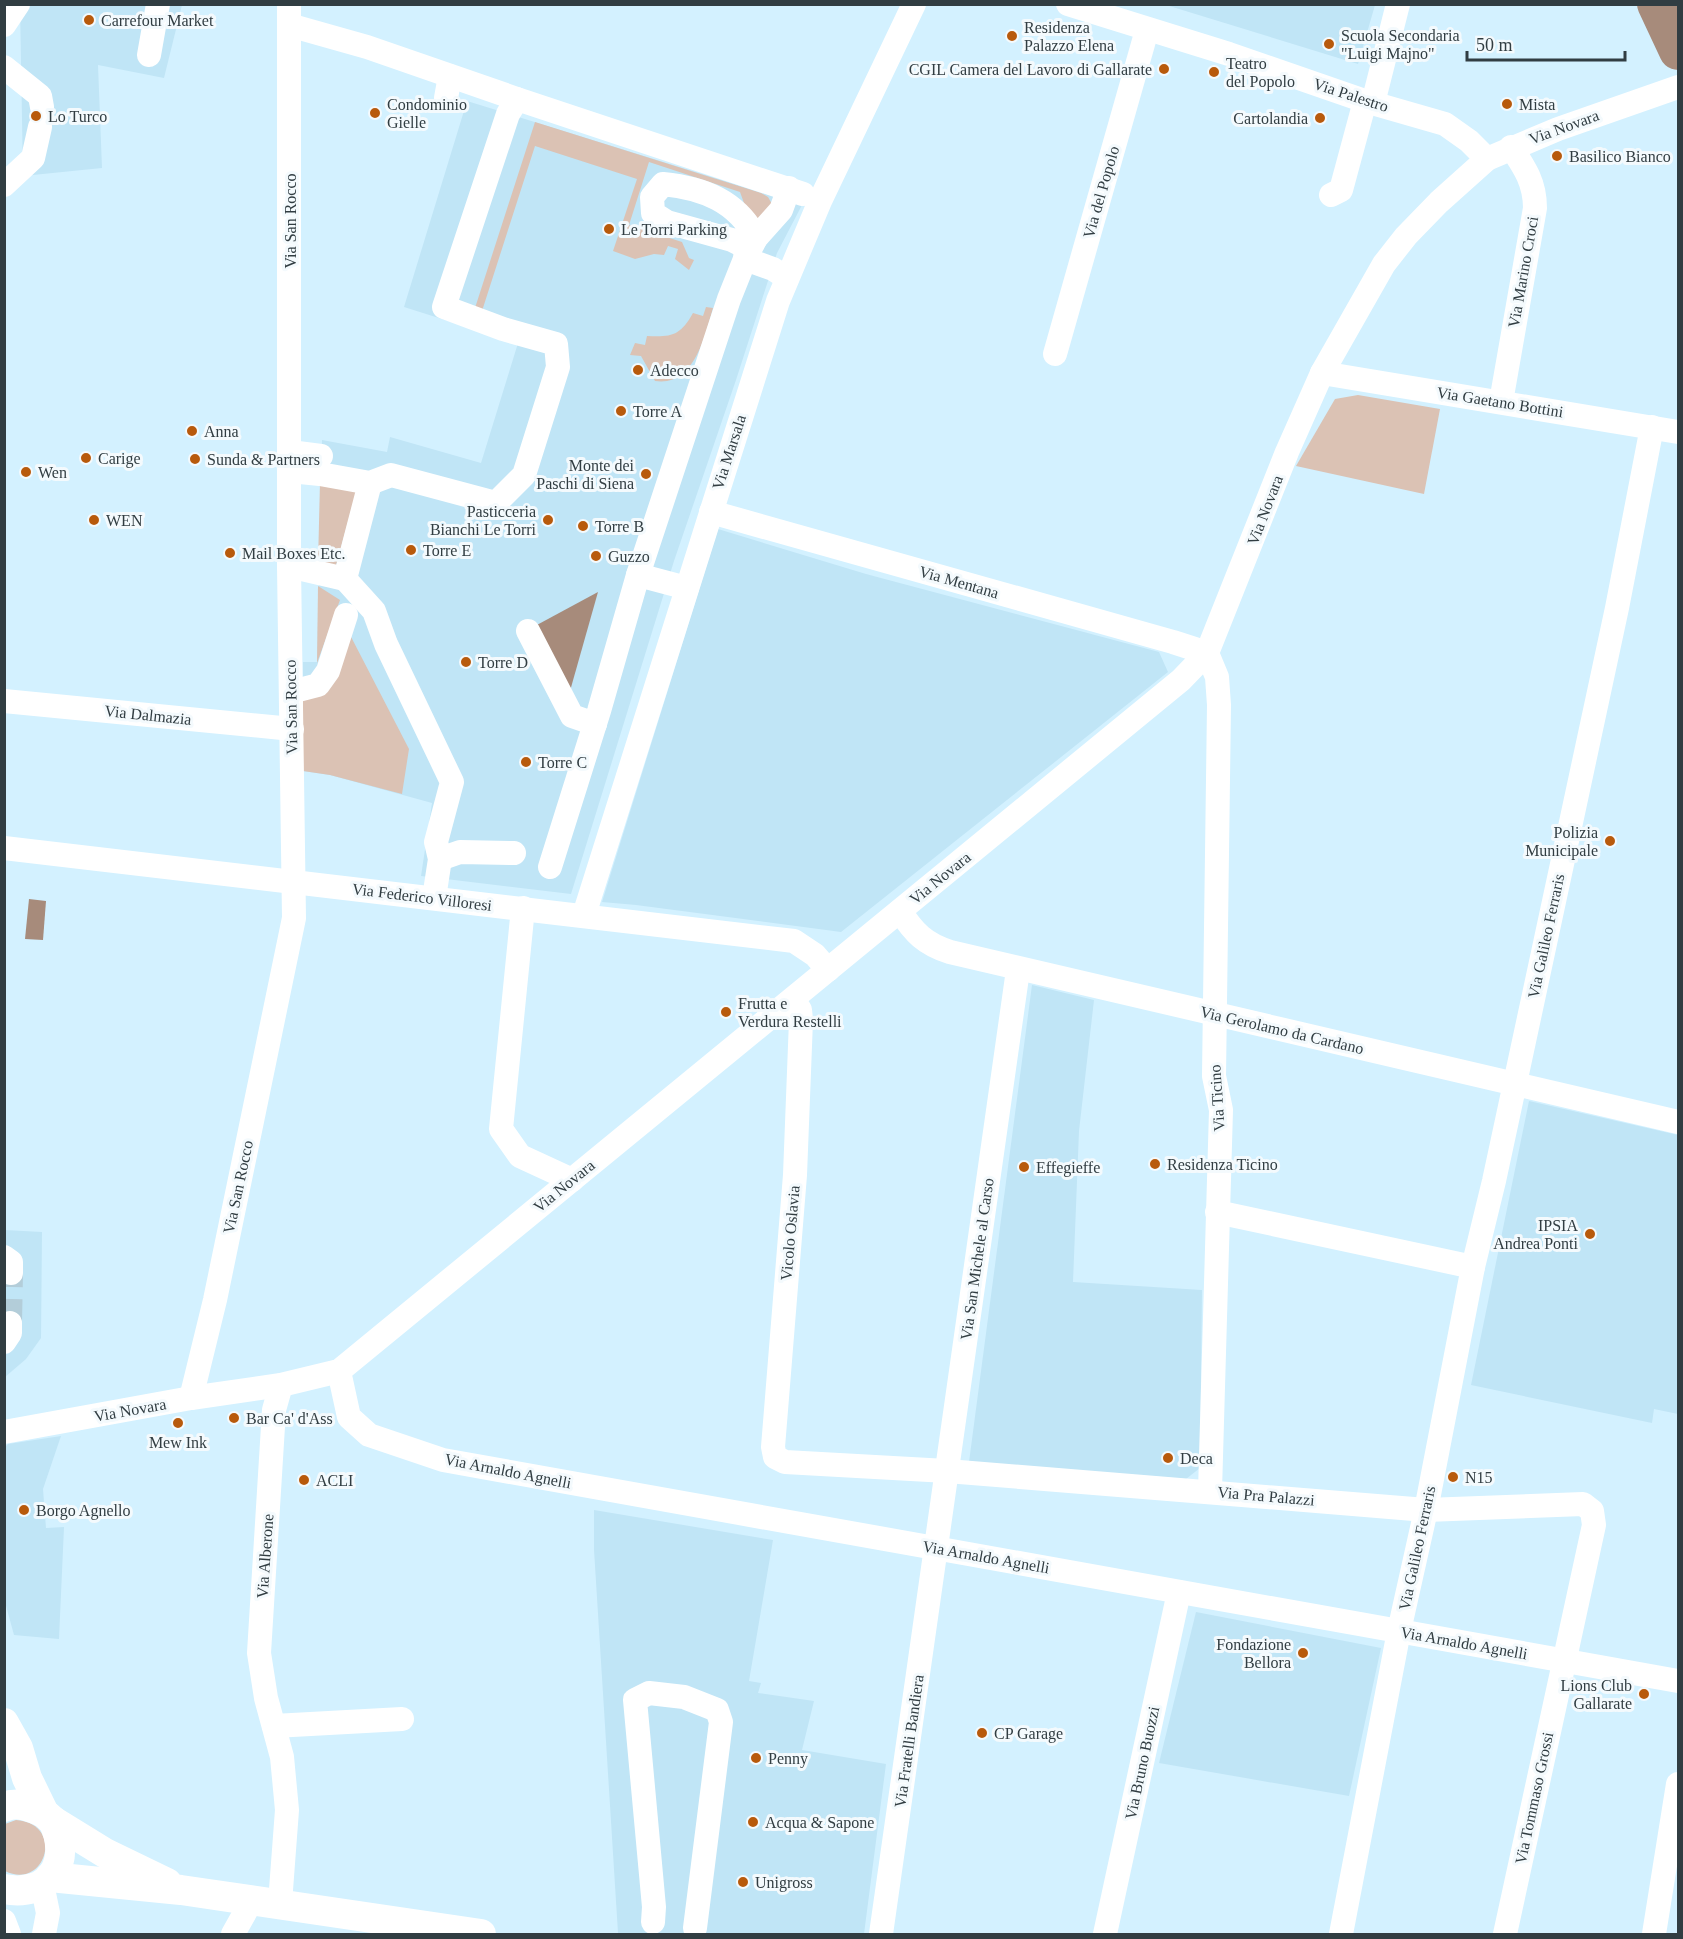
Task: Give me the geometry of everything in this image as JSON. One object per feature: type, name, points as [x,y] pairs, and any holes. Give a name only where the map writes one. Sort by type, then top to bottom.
[{"type":"main road","points":[[4,1723],[18,1748],[27,1778],[60,1835],[62,1850],[58,1865],[46,1881],[29,1890],[4,1889]]},
{"type":"main road","points":[[4,1807],[27,1805],[105,1853],[181,1890]]},
{"type":"main road","points":[[46,1881],[181,1890],[481,1935]]},
{"type":"street","points":[[4,25],[18,4]]},
{"type":"street","points":[[149,54],[158,4]]},
{"type":"street","name":"Via Marsala","points":[[584,915],[778,301],[820,201],[914,4]]},
{"type":"street","name":"Via Palestro","points":[[1068,4],[1229,54],[1369,102],[1445,124],[1469,141],[1487,159]]},
{"type":"street","points":[[1331,195],[1341,190],[1398,4]]},
{"type":"street","points":[[289,15],[367,48],[448,87],[517,99],[789,188],[820,201]]},
{"type":"street","name":"Via San Rocco","points":[[191,1398],[215,1300],[294,918],[289,566],[289,15]]},
{"type":"street","name":"Via del Popolo","points":[[1055,354],[1147,30]]},
{"type":"street","points":[[4,67],[40,96],[41,117],[33,158],[4,184]]},
{"type":"street","name":"Via Novara","points":[[4,1432],[191,1398],[281,1385],[339,1371],[1181,680],[1207,653],[1287,452],[1322,373],[1384,264],[1406,236],[1439,202],[1487,159],[1511,147],[1673,88]]},
{"type":"street","points":[[290,461],[320,474],[370,483],[391,475],[496,503],[524,475],[558,367],[556,344],[503,329],[444,307],[508,114],[517,99]]},
{"type":"street","name":"Via Marino Croci","points":[[1501,402],[1535,208],[1535,192],[1527,171],[1511,147]]},
{"type":"street","points":[[550,867],[595,724],[721,296],[749,250],[781,210],[789,188]]},
{"type":"street","points":[[749,250],[787,278]]},
{"type":"street","name":"Via Gaetano Bottini","points":[[1322,373],[1678,432]]},
{"type":"street","name":"Via Galileo Ferraris","points":[[1341,1935],[1399,1631],[1426,1510],[1473,1267],[1494,1181],[1617,608],[1652,427]]},
{"type":"street","points":[[290,461],[321,456]]},
{"type":"street","points":[[345,579],[370,483]]},
{"type":"street","name":"Via Mentana","points":[[711,512],[1207,653]]},
{"type":"street","points":[[289,566],[345,579],[374,610],[386,644],[452,782],[436,842],[440,858],[434,898]]},
{"type":"street","points":[[638,575],[687,588]]},
{"type":"street","points":[[291,692],[318,685],[328,671],[346,615]]},
{"type":"street","points":[[528,631],[572,716],[595,724]]},
{"type":"street","name":"Via Ticino","points":[[1207,653],[1217,677],[1219,705],[1214,1076],[1221,1110],[1210,1491]]},
{"type":"street","points":[[1181,680],[1219,705]]},
{"type":"street","name":"Via Dalmazia","points":[[4,701],[292,729]]},
{"type":"street","name":"Via Federico Villoresi","points":[[4,848],[794,941],[815,955],[828,970]]},
{"type":"street","points":[[440,858],[460,852],[514,853]]},
{"type":"street","points":[[523,908],[501,1129],[520,1156],[572,1180]]},
{"type":"street","name":"Via Gerolamo da Cardano","points":[[900,911],[912,929],[932,946],[1018,969],[1678,1122]]},
{"type":"street","name":"Via San Michele al Carso","points":[[936,1548],[1018,969]]},
{"type":"street","name":"Vicolo Oslavia","points":[[785,1462],[775,1457],[773,1447],[795,1175],[801,1020],[800,1010],[793,999]]},
{"type":"street","points":[[1217,1212],[1473,1267]]},
{"type":"street","name":"Via Arnaldo Agnelli","points":[[339,1371],[349,1417],[369,1435],[442,1460],[1678,1681]]},
{"type":"street","name":"Via Alberone","points":[[266,1902],[287,1810],[282,1757],[266,1698],[259,1653],[274,1410],[281,1385]]},
{"type":"street","name":"Via Pra Palazzi","points":[[785,1462],[947,1471],[1426,1510],[1583,1504],[1592,1511],[1594,1525],[1564,1661]]},
{"type":"street","name":"Via Fratelli Bandiera","points":[[881,1935],[936,1548]]},
{"type":"street","name":"Via Bruno Buozzi","points":[[1105,1935],[1179,1592]]},
{"type":"street","name":"Via Tommaso Grossi","points":[[1505,1935],[1564,1661]]},
{"type":"street","points":[[653,1922],[654,1907],[635,1700],[649,1694],[684,1697],[717,1710],[721,1722],[695,1928]]},
{"type":"street","points":[[274,1726],[402,1719]]},
{"type":"street","points":[[1654,1935],[1678,1784]]},
{"type":"street","points":[[44,1935],[48,1913],[46,1881]]},
{"type":"street","points":[[233,1935],[266,1902]]},
{"type":"street","points":[[4,1921],[9,1935]]},
{"type":"shaded area","points":[[20,5],[182,5],[164,78],[98,65],[102,168],[23,176]]},
{"type":"shaded area","name":"Scuola Secondaria \"Luigi Majno\"","points":[[1166,5],[1375,5],[1358,64]]},
{"type":"shaded area","points":[[467,101],[802,205],[777,253],[674,561],[571,894],[421,876],[432,803],[330,775],[303,771],[303,662],[317,662],[322,440],[387,452],[390,437],[481,463],[518,343],[404,307]]},
{"type":"shaded area","points":[[535,122],[761,193],[768,197],[772,204],[761,220],[748,214],[740,192],[649,162],[629,225],[682,242],[689,258],[694,260],[689,270],[675,259],[678,249],[668,246],[664,255],[654,254],[635,259],[613,251],[637,179],[535,146],[482,311],[475,308]]},
{"type":"shaded area","points":[[706,307],[713,308],[701,345],[696,357],[679,376],[668,381],[655,381],[641,356],[630,355],[635,343],[645,345],[647,336],[674,334],[684,326],[693,313],[703,316]]},
{"type":"shaded area","points":[[1358,395],[1440,409],[1424,494],[1296,466],[1335,399]]},
{"type":"shaded area","points":[[320,482],[357,489],[335,569],[318,564]]},
{"type":"shaded area","points":[[718,529],[866,574],[1159,652],[1168,672],[841,932],[602,902]]},
{"type":"shaded area","points":[[318,586],[340,600],[317,663]]},
{"type":"shaded area","points":[[598,592],[570,691],[535,626]]},
{"type":"shaded area","points":[[348,631],[409,749],[402,794],[330,775],[303,771],[303,699]]},
{"type":"shaded area","points":[[29,899],[46,901],[43,940],[25,939]]},
{"type":"shaded area","points":[[1032,985],[1094,1000],[1079,1131],[1073,1282],[1202,1290],[1200,1468],[1186,1479],[969,1462]]},
{"type":"shaded area","name":"IPSIA Andrea Ponti","points":[[1529,1101],[1678,1135],[1678,1414],[1654,1409],[1652,1423],[1471,1385]]},
{"type":"shaded area","points":[[5,1230],[42,1232],[41,1338],[26,1359],[5,1377]]},
{"type":"shaded area","points":[[61,1436],[43,1489],[46,1528],[64,1527],[59,1639],[14,1635],[5,1602],[5,1447],[8,1444]]},
{"type":"shaded area","points":[[594,1510],[773,1540],[749,1681],[761,1683],[758,1693],[814,1701],[802,1750],[886,1764],[864,1934],[618,1933],[594,1550]]},
{"type":"shaded area","points":[[1196,1612],[1381,1648],[1349,1796],[1159,1763]]},
{"type":"shaded area","points":[[16,1820],[32,1824],[41,1832],[45,1843],[44,1854],[39,1865],[31,1872],[19,1875],[5,1871],[5,1824]]},
{"type":"waterway","points":[[1656,4],[1678,51]]},
{"type":"tunnel","points":[[10,1323],[11,1273]]},
{"type":"place","name":"Carrefour Market","points":[[89,20]]},
{"type":"place","name":"Residenza Palazzo Elena","points":[[1012,36]]},
{"type":"place","name":"Scuola Secondaria \"Luigi Majno\"","points":[[1329,44]]},
{"type":"place","name":"CGIL Camera del Lavoro di Gallarate","points":[[1164,69]]},
{"type":"place","name":"Teatro del Popolo","points":[[1214,72]]},
{"type":"place","name":"Mista","points":[[1507,104]]},
{"type":"place","name":"Condominio Gielle","points":[[375,113]]},
{"type":"place","name":"Lo Turco","points":[[36,116]]},
{"type":"place","name":"Cartolandia","points":[[1320,118]]},
{"type":"place","name":"Basilico Bianco","points":[[1557,156]]},
{"type":"place","name":"Le Torri Parking","points":[[609,229]]},
{"type":"place","name":"Adecco","points":[[638,370]]},
{"type":"place","name":"Torre A","points":[[621,411]]},
{"type":"place","name":"Anna","points":[[192,431]]},
{"type":"place","name":"Carige","points":[[86,458]]},
{"type":"place","name":"Sunda & Partners","points":[[195,459]]},
{"type":"place","name":"Wen","points":[[26,472]]},
{"type":"place","name":"Monte dei Paschi di Siena","points":[[646,474]]},
{"type":"place","name":"WEN","points":[[94,520]]},
{"type":"place","name":"Pasticceria Bianchi Le Torri","points":[[548,520]]},
{"type":"place","name":"Torre B","points":[[583,526]]},
{"type":"place","name":"Torre E","points":[[411,550]]},
{"type":"place","name":"Mail Boxes Etc.","points":[[230,553]]},
{"type":"place","name":"Guzzo","points":[[596,556]]},
{"type":"place","name":"Torre D","points":[[466,662]]},
{"type":"place","name":"Torre C","points":[[526,762]]},
{"type":"place","name":"Polizia Municipale","points":[[1610,841]]},
{"type":"place","name":"Frutta e Verdura Restelli","points":[[726,1012]]},
{"type":"place","name":"Residenza Ticino","points":[[1155,1164]]},
{"type":"place","name":"Effegieffe","points":[[1024,1167]]},
{"type":"place","name":"IPSIA Andrea Ponti","points":[[1590,1234]]},
{"type":"place","name":"Bar Ca' d'Ass","points":[[234,1418]]},
{"type":"place","name":"Mew Ink","points":[[178,1423]]},
{"type":"place","name":"Deca","points":[[1168,1458]]},
{"type":"place","name":"N15","points":[[1453,1477]]},
{"type":"place","name":"ACLI","points":[[304,1480]]},
{"type":"place","name":"Borgo Agnello","points":[[24,1510]]},
{"type":"place","name":"Fondazione Bellora","points":[[1303,1653]]},
{"type":"place","name":"Lions Club Gallarate","points":[[1644,1694]]},
{"type":"place","name":"CP Garage","points":[[982,1733]]},
{"type":"place","name":"Penny","points":[[756,1758]]},
{"type":"place","name":"Acqua & Sapone","points":[[753,1822]]},
{"type":"place","name":"Unigross","points":[[743,1882]]}]
